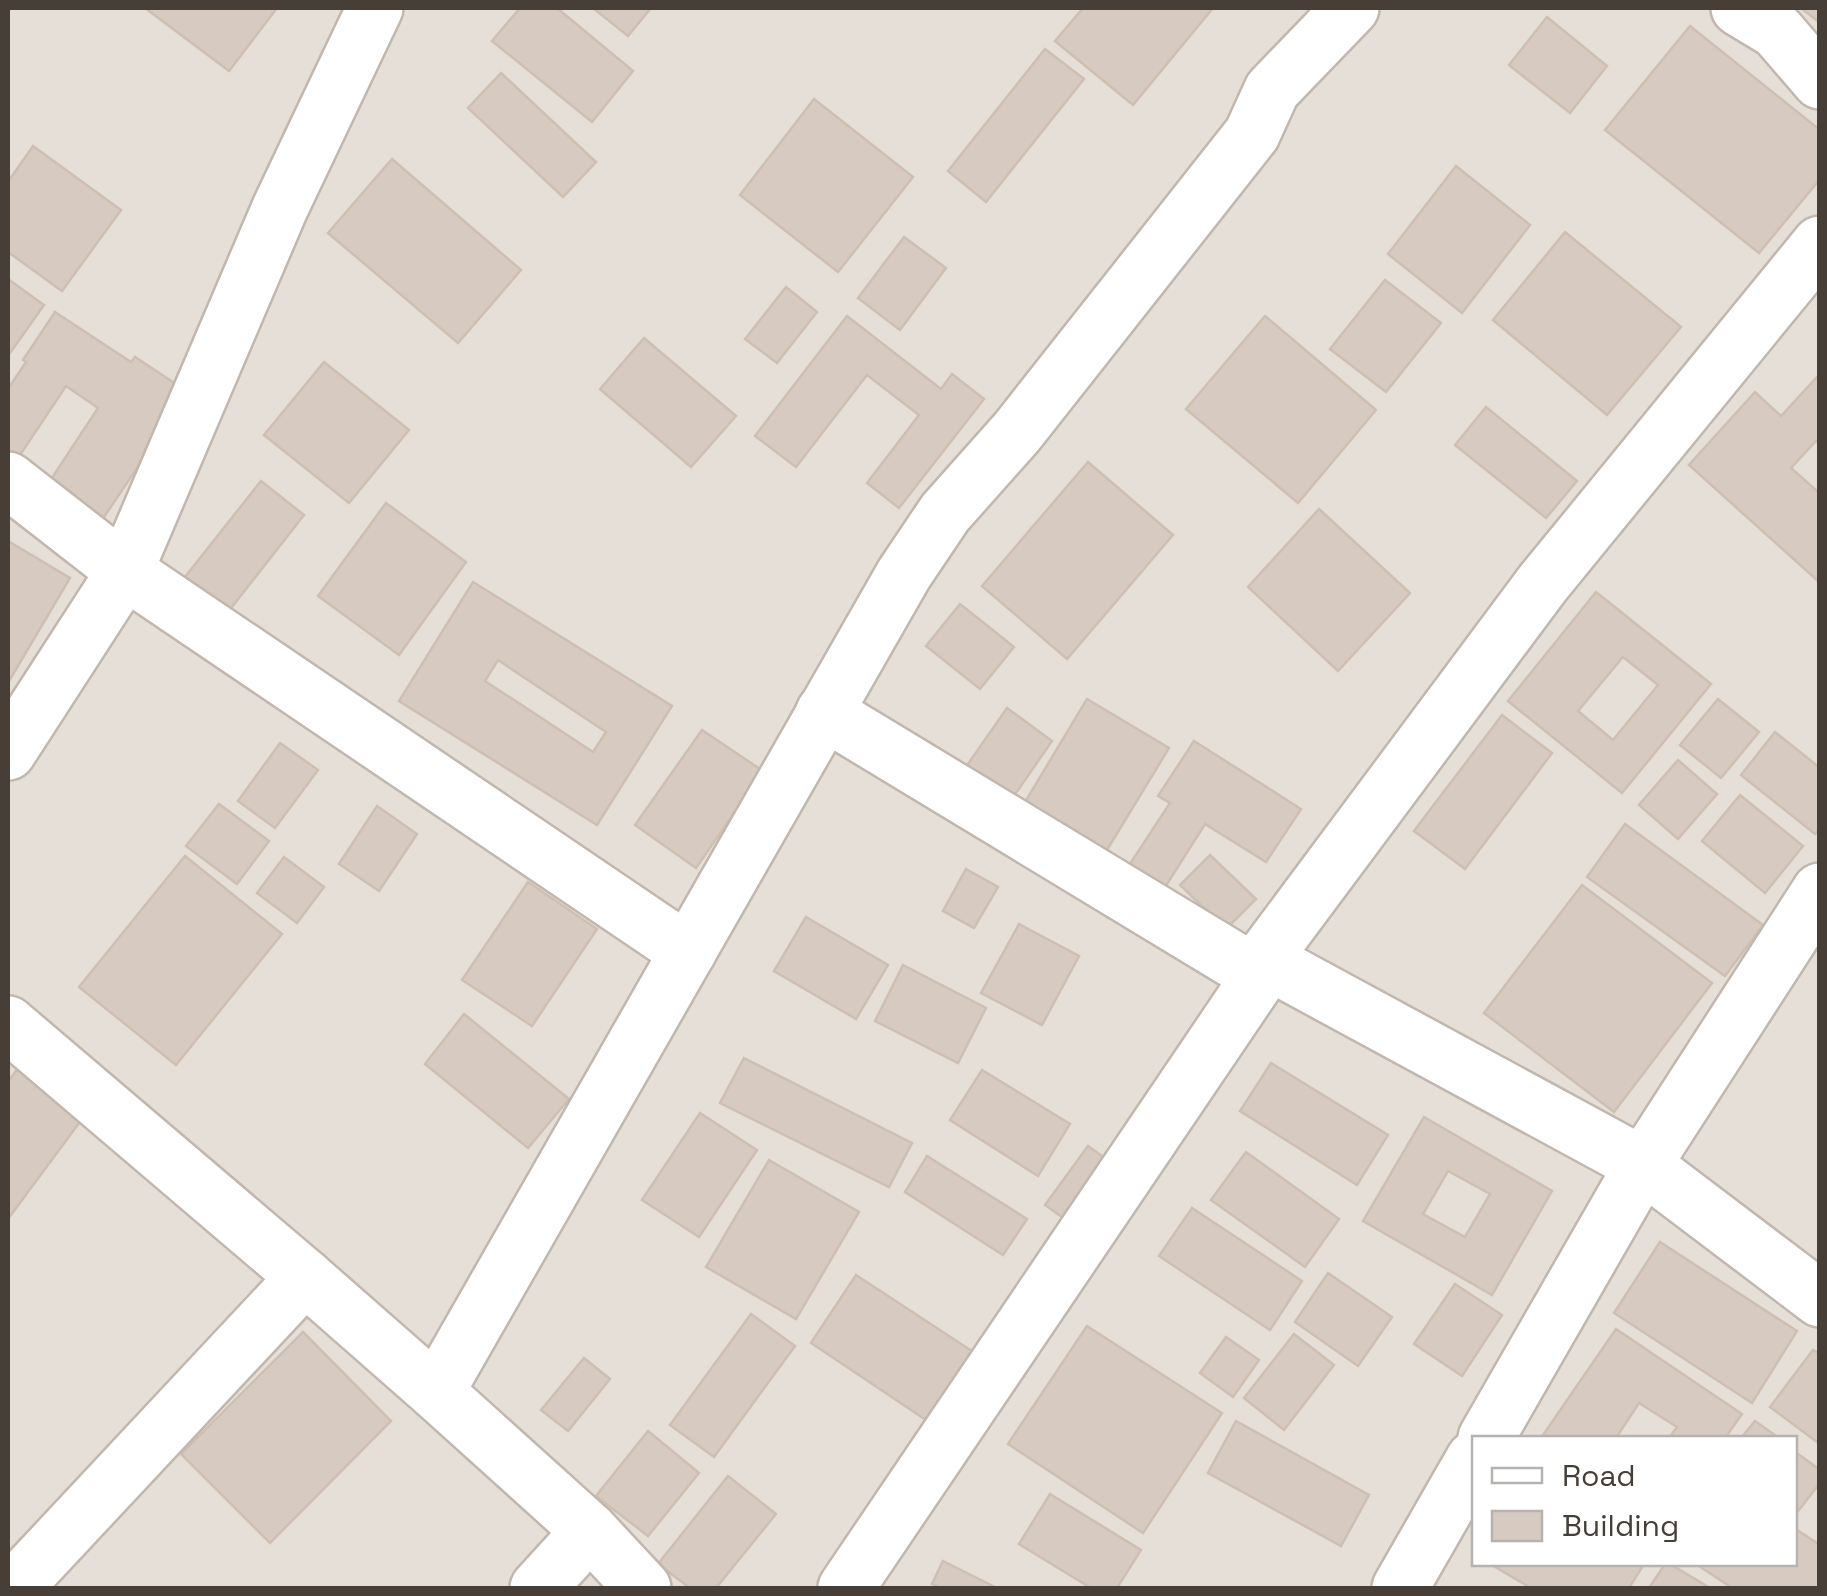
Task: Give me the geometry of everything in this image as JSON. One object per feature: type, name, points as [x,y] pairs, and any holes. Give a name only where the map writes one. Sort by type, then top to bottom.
[{"type":"street","points":[[8,752],[126,571],[280,208],[375,8]]},
{"type":"street","points":[[436,1392],[904,574],[945,513],[1017,432],[1252,134],[1272,90],[1350,8]]},
{"type":"street","points":[[1738,8],[1777,31],[1820,81]]},
{"type":"street","points":[[846,1588],[1262,967],[1544,583],[1820,244]]},
{"type":"street","points":[[8,480],[126,571],[688,952]]},
{"type":"street","points":[[824,712],[1262,967],[1643,1165],[1820,1299]]},
{"type":"street","points":[[1487,1436],[1643,1165],[1820,891]]},
{"type":"street","points":[[8,1024],[436,1392],[590,1531],[643,1588]]},
{"type":"street","points":[[14,1588],[305,1276]]},
{"type":"street","points":[[1400,1588],[1472,1462]]},
{"type":"street","points":[[538,1588],[590,1531]]},
{"type":"shaded area","points":[[8,8],[1819,8],[1819,1588],[8,1588]]},
{"type":"building","points":[[145,8],[277,8],[229,71]]},
{"type":"building","points":[[520,8],[557,8],[633,71],[592,122],[492,41]]},
{"type":"building","points":[[593,8],[651,8],[628,36]]},
{"type":"building","points":[[1083,8],[1213,8],[1133,105],[1055,41]]},
{"type":"building","points":[[1801,8],[1820,8],[1820,23]]},
{"type":"building","points":[[1547,17],[1607,66],[1570,113],[1509,65]]},
{"type":"building","points":[[1690,26],[1820,130],[1820,179],[1759,253],[1605,130]]},
{"type":"building","points":[[1045,49],[1084,79],[986,202],[948,171]]},
{"type":"building","points":[[501,73],[596,162],[563,197],[468,108]]},
{"type":"building","points":[[814,99],[913,177],[838,272],[740,195]]},
{"type":"building","points":[[33,146],[121,210],[62,291],[8,252],[8,182]]},
{"type":"building","points":[[392,159],[521,270],[458,343],[328,233]]},
{"type":"building","points":[[1456,166],[1530,225],[1462,313],[1388,254]]},
{"type":"building","points":[[1565,232],[1681,327],[1607,415],[1493,320]]},
{"type":"building","points":[[904,237],[946,268],[900,330],[858,298]]},
{"type":"building","points":[[8,279],[44,305],[10,353],[8,351]]},
{"type":"building","points":[[1385,280],[1441,323],[1386,392],[1330,349]]},
{"type":"building","points":[[786,287],[817,312],[777,363],[745,339]]},
{"type":"building","points":[[55,312],[131,362],[135,357],[188,392],[100,523],[46,487],[98,408],[66,386],[18,458],[8,451],[8,389]]},
{"type":"building","points":[[847,316],[941,389],[952,374],[984,399],[899,508],[867,483],[919,415],[867,375],[796,467],[755,436]]},
{"type":"building","points":[[1265,316],[1376,410],[1298,503],[1186,409]]},
{"type":"building","points":[[644,338],[736,416],[691,467],[600,389]]},
{"type":"building","points":[[324,362],[409,430],[349,503],[264,435]]},
{"type":"building","points":[[1817,377],[1820,444],[1816,441],[1791,468],[1820,491],[1818,581],[1689,465],[1755,392],[1781,416]]},
{"type":"building","points":[[1486,407],[1577,481],[1546,518],[1455,445]]},
{"type":"building","points":[[1088,462],[1173,535],[1067,659],[982,586]]},
{"type":"building","points":[[261,481],[304,515],[221,621],[177,587]]},
{"type":"building","points":[[386,503],[466,562],[399,655],[318,596]]},
{"type":"building","points":[[1319,509],[1410,593],[1338,671],[1248,587]]},
{"type":"building","points":[[8,541],[70,578],[8,683]]},
{"type":"building","points":[[473,582],[672,706],[597,825],[399,701]],"holes":[[[498,660],[606,732],[593,752],[485,681]]]},
{"type":"building","points":[[1596,592],[1711,684],[1622,793],[1508,701]],"holes":[[[1623,657],[1658,685],[1613,740],[1578,711]]]},
{"type":"building","points":[[960,604],[1014,647],[980,689],[926,646]]},
{"type":"building","points":[[1087,699],[1169,748],[1107,850],[1025,802]]},
{"type":"building","points":[[1718,699],[1759,732],[1721,778],[1680,745]]},
{"type":"building","points":[[1007,708],[1052,741],[1005,809],[959,777]]},
{"type":"building","points":[[1502,715],[1552,753],[1465,869],[1414,831]]},
{"type":"building","points":[[702,730],[763,771],[696,868],[635,825]]},
{"type":"building","points":[[1775,732],[1820,768],[1820,829],[1815,834],[1741,775]]},
{"type":"building","points":[[1194,741],[1301,809],[1266,862],[1205,824],[1162,892],[1126,870],[1170,803],[1158,796]]},
{"type":"building","points":[[280,743],[318,770],[275,828],[238,801]]},
{"type":"building","points":[[1678,760],[1717,794],[1678,839],[1639,805]]},
{"type":"building","points":[[1740,795],[1803,846],[1765,893],[1702,841]]},
{"type":"building","points":[[219,804],[269,841],[237,884],[186,846]]},
{"type":"building","points":[[377,806],[417,834],[379,891],[339,864]]},
{"type":"building","points":[[1625,824],[1763,925],[1725,976],[1587,877]]},
{"type":"building","points":[[1210,855],[1256,899],[1226,929],[1180,885]]},
{"type":"building","points":[[185,856],[282,934],[176,1065],[79,987]]},
{"type":"building","points":[[284,857],[324,887],[297,923],[257,893]]},
{"type":"building","points":[[966,869],[998,887],[974,928],[943,911]]},
{"type":"building","points":[[528,882],[597,929],[532,1026],[462,980]]},
{"type":"building","points":[[1582,885],[1712,983],[1614,1112],[1484,1013]]},
{"type":"building","points":[[806,917],[888,965],[856,1019],[774,971]]},
{"type":"building","points":[[1019,924],[1079,956],[1042,1025],[981,993]]},
{"type":"building","points":[[903,965],[986,1008],[958,1063],[875,1021]]},
{"type":"building","points":[[464,1014],[569,1099],[528,1148],[425,1064]]},
{"type":"building","points":[[744,1058],[912,1143],[889,1187],[720,1103]]},
{"type":"building","points":[[1271,1063],[1388,1135],[1357,1185],[1240,1111]]},
{"type":"building","points":[[20,1065],[85,1115],[8,1219],[8,1082]]},
{"type":"building","points":[[982,1070],[1070,1124],[1038,1176],[950,1120]]},
{"type":"building","points":[[700,1113],[757,1150],[699,1237],[642,1200]]},
{"type":"building","points":[[1424,1117],[1552,1191],[1492,1295],[1363,1221]],"holes":[[[1448,1171],[1490,1194],[1465,1237],[1423,1214]]]},
{"type":"building","points":[[1088,1146],[1109,1161],[1066,1220],[1045,1205]]},
{"type":"building","points":[[1246,1152],[1339,1219],[1305,1267],[1211,1200]]},
{"type":"building","points":[[927,1156],[1027,1219],[1003,1255],[905,1192]]},
{"type":"building","points":[[769,1160],[859,1212],[796,1319],[706,1267]]},
{"type":"building","points":[[1192,1208],[1302,1281],[1270,1330],[1159,1256]]},
{"type":"building","points":[[1660,1242],[1797,1331],[1752,1403],[1614,1313]]},
{"type":"building","points":[[1328,1273],[1392,1317],[1358,1366],[1295,1322]]},
{"type":"building","points":[[856,1275],[978,1355],[932,1424],[811,1343]]},
{"type":"building","points":[[1455,1284],[1502,1315],[1462,1376],[1414,1344]]},
{"type":"building","points":[[751,1314],[795,1346],[714,1457],[670,1425]]},
{"type":"building","points":[[1087,1326],[1222,1413],[1143,1533],[1008,1444]]},
{"type":"building","points":[[1616,1329],[1742,1414],[1726,1436],[1670,1436],[1677,1427],[1639,1403],[1617,1436],[1542,1436]]},
{"type":"building","points":[[303,1332],[391,1421],[270,1543],[181,1454]]},
{"type":"building","points":[[1294,1334],[1334,1365],[1284,1430],[1244,1398]]},
{"type":"building","points":[[1226,1337],[1259,1360],[1233,1397],[1200,1373]]},
{"type":"building","points":[[1813,1350],[1820,1354],[1817,1442],[1770,1407]]},
{"type":"building","points":[[584,1358],[610,1379],[568,1431],[541,1410]]},
{"type":"building","points":[[1236,1421],[1369,1495],[1341,1546],[1208,1473]]},
{"type":"building","points":[[1755,1421],[1776,1436],[1743,1436]]},
{"type":"building","points":[[648,1431],[699,1473],[648,1536],[596,1496]]},
{"type":"building","points":[[1797,1453],[1820,1470],[1820,1483],[1797,1512]]},
{"type":"building","points":[[728,1476],[776,1514],[716,1588],[690,1588],[658,1564]]},
{"type":"building","points":[[1050,1494],[1141,1550],[1117,1588],[1091,1588],[1019,1544]]},
{"type":"building","points":[[1797,1530],[1820,1545],[1820,1588],[1732,1588],[1699,1566],[1797,1566]]},
{"type":"building","points":[[943,1561],[997,1588],[941,1588],[932,1584]]},
{"type":"building","points":[[1493,1566],[1643,1566],[1629,1588],[1531,1588]]},
{"type":"building","points":[[1664,1566],[1673,1566],[1710,1588],[1649,1588]]}]
